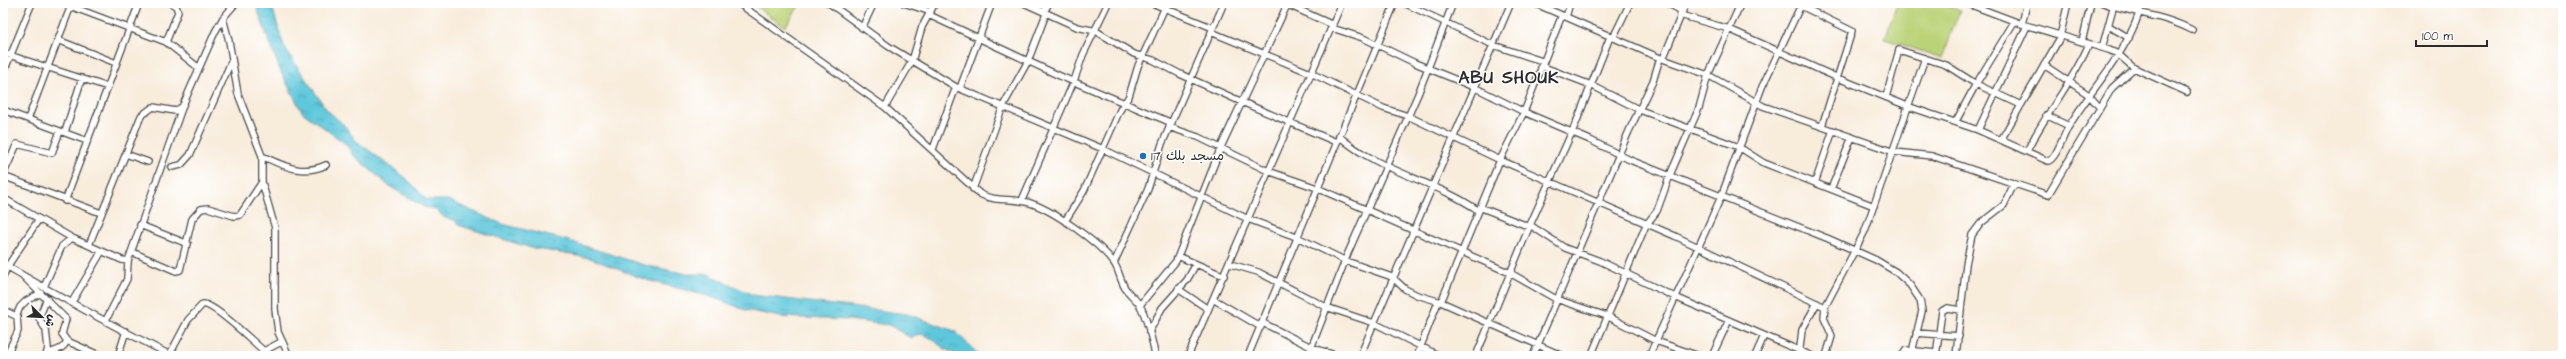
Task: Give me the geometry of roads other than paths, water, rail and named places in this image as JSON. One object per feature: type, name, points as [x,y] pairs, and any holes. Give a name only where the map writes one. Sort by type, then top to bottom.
[{"type":"street","points":[[3,74],[32,3]]},
{"type":"street","points":[[62,3],[72,4],[166,42],[200,68]]},
{"type":"street","points":[[65,200],[116,63],[141,3]]},
{"type":"street","points":[[166,42],[177,17],[178,9],[170,3]]},
{"type":"street","points":[[106,320],[127,279],[128,261],[183,105],[223,18],[236,3]]},
{"type":"street","points":[[738,3],[885,107],[933,149],[973,189],[988,198],[1022,200],[1065,221],[1114,263],[1124,287],[1140,305],[1155,356]]},
{"type":"street","points":[[830,3],[862,28],[912,61],[958,88],[1103,149],[1152,174],[1248,219],[1299,238],[1346,261],[1392,277],[1405,290],[1489,322],[1563,356]]},
{"type":"street","points":[[862,28],[874,3]]},
{"type":"street","points":[[904,3],[1028,61],[1221,147],[1268,171],[1317,188],[1414,233],[1510,273],[1556,299],[1607,316],[1656,341],[1699,356]]},
{"type":"street","points":[[885,107],[912,61],[922,27],[935,3]]},
{"type":"street","points":[[933,149],[992,3]]},
{"type":"street","points":[[1024,3],[1045,13],[1096,31],[1134,54],[1144,56],[1191,79],[1290,123],[1338,139],[1364,156],[1434,186],[1480,209],[1530,226],[1558,245],[1626,272],[1675,297],[1729,320],[1800,354],[1812,356]]},
{"type":"street","points":[[973,189],[1003,106],[1028,61],[1049,3]]},
{"type":"street","points":[[1022,200],[1074,81],[1083,55],[1096,31],[1108,3]]},
{"type":"street","points":[[1152,3],[1166,6],[1212,30],[1313,74],[1383,108],[1408,116],[1500,160],[1600,202],[1646,225],[1825,307]]},
{"type":"street","points":[[1114,263],[1148,189],[1170,125],[1224,3]]},
{"type":"street","points":[[1188,356],[1208,309],[1230,264],[1268,171],[1313,74],[1342,3]]},
{"type":"street","points":[[1248,356],[1278,283],[1299,238],[1317,188],[1395,3]]},
{"type":"street","points":[[1404,3],[1494,45],[1541,63],[1591,85],[1640,110],[1739,147],[1764,163],[1874,206]]},
{"type":"street","points":[[1308,356],[1326,307],[1408,116],[1428,68],[1444,22],[1453,3]]},
{"type":"street","points":[[1360,356],[1392,277],[1414,233],[1511,3]]},
{"type":"street","points":[[1534,3],[1662,59],[1708,75],[1756,102],[1894,152],[1932,156],[2048,195],[2115,85],[2134,68]]},
{"type":"street","points":[[1417,356],[1439,302],[1462,253],[1500,160],[1524,112],[1541,63],[1570,3]]},
{"type":"street","points":[[1476,356],[1489,322],[1551,181],[1556,165],[1611,37],[1630,3]]},
{"type":"street","points":[[1667,3],[1681,13],[1729,29],[1838,78],[1910,107],[1956,121],[2051,160],[2069,126],[2129,38],[2140,12],[2142,3]]},
{"type":"street","points":[[1533,356],[1556,299],[1600,202],[1619,154],[1640,110],[1686,3]]},
{"type":"street","points":[[1591,356],[1646,225],[1657,211],[1689,128],[1699,108],[1708,75],[1741,3]]},
{"type":"street","points":[[1966,3],[1979,6],[2014,22],[2118,54],[2134,68],[2187,92]]},
{"type":"street","points":[[1978,130],[1997,94],[2024,25],[2027,3]]},
{"type":"street","points":[[2001,140],[2061,36],[2068,3]]},
{"type":"street","points":[[2082,42],[2091,3]]},
{"type":"street","points":[[2105,3],[2113,8],[2165,17],[2192,30]]},
{"type":"street","points":[[28,119],[72,4]]},
{"type":"street","points":[[1140,305],[1154,290],[1178,256],[1221,147],[1287,4],[1333,26],[1476,88],[1524,112],[1619,154],[1721,197],[1854,250],[1896,272],[1910,285],[1920,300],[1922,308],[1912,354]]},
{"type":"street","points":[[1649,356],[1721,197],[1756,102],[1800,4],[1852,31],[1822,126]]},
{"type":"street","points":[[1065,221],[1084,191],[1125,104],[1138,66],[1144,56],[1166,6]]},
{"type":"street","points":[[2102,48],[2113,8]]},
{"type":"street","points":[[223,18],[229,41],[231,62],[244,111],[262,156],[262,182],[275,228],[275,309],[281,342],[289,356]]},
{"type":"street","points":[[1956,121],[1976,84],[2014,22]]},
{"type":"street","points":[[2109,26],[2129,38]]},
{"type":"street","points":[[58,40],[116,63]]},
{"type":"street","points":[[2027,151],[2046,115],[2068,82],[2089,44]]},
{"type":"street","points":[[1886,97],[1899,50],[1955,69],[1976,84],[2021,105]]},
{"type":"street","points":[[3,53],[48,69],[108,87]]},
{"type":"street","points":[[1826,356],[1832,336],[1824,318],[1825,307],[1865,231],[1910,107],[1925,58]]},
{"type":"street","points":[[172,167],[181,165],[190,155],[231,62]]},
{"type":"street","points":[[2044,65],[2089,95],[2100,108]]},
{"type":"street","points":[[82,78],[52,153],[17,144],[3,176],[101,213]]},
{"type":"street","points":[[89,245],[137,123],[146,110],[153,107],[175,111],[183,105]]},
{"type":"street","points":[[3,110],[87,141]]},
{"type":"street","points":[[2046,115],[2069,126]]},
{"type":"street","points":[[1815,184],[1833,130]]},
{"type":"street","points":[[1831,189],[1852,137]]},
{"type":"street","points":[[126,154],[148,162]]},
{"type":"street","points":[[262,156],[300,171],[312,170],[326,165]]},
{"type":"street","points":[[132,252],[176,271],[183,266],[192,219],[201,210],[213,208],[234,216],[240,215],[262,182]]},
{"type":"street","points":[[1956,356],[1966,264],[1972,235],[1981,223],[2004,205],[2014,184]]},
{"type":"street","points":[[3,198],[72,238],[128,261]]},
{"type":"street","points":[[3,277],[5,265],[39,219]]},
{"type":"street","points":[[140,225],[188,244]]},
{"type":"street","points":[[44,287],[62,246],[72,238]]},
{"type":"street","points":[[72,302],[102,251]]},
{"type":"street","points":[[1178,256],[1224,276]]},
{"type":"street","points":[[1149,332],[1162,308],[1178,289],[1188,280],[1196,264]]},
{"type":"street","points":[[1230,264],[1258,272],[1326,307],[1374,323],[1420,348],[1440,356]]},
{"type":"street","points":[[5,265],[126,331],[147,345],[170,356],[188,320],[203,304],[209,306],[232,324],[263,354],[281,342]]},
{"type":"street","points":[[21,273],[66,319],[62,334],[67,341],[101,356]]},
{"type":"street","points":[[1178,289],[1208,309]]},
{"type":"street","points":[[6,356],[18,331],[18,317],[23,304],[41,293]]},
{"type":"street","points":[[47,298],[39,318],[46,330],[46,355],[62,349],[67,341]]},
{"type":"street","points":[[1213,299],[1262,325],[1311,347],[1338,356]]},
{"type":"street","points":[[1800,354],[1802,330],[1817,303]]},
{"type":"street","points":[[1902,356],[1904,351],[1912,354],[1936,355],[1938,334],[1944,309],[1961,310]]},
{"type":"street","points":[[3,310],[18,317]]},
{"type":"street","points":[[1712,356],[1729,320]]},
{"type":"street","points":[[118,356],[126,331]]},
{"type":"street","points":[[1916,333],[1959,336]]},
{"type":"street","points":[[1755,356],[1764,336]]},
{"type":"water","points":[[255,3],[271,3],[284,47],[327,110],[345,126],[355,140],[406,178],[427,200],[448,200],[502,224],[569,241],[644,265],[687,274],[708,274],[753,295],[907,314],[955,331],[980,356],[968,356],[952,353],[944,349],[931,338],[921,334],[911,338],[889,325],[848,320],[781,317],[746,310],[711,297],[643,279],[590,258],[531,248],[458,225],[455,220],[445,218],[435,209],[424,207],[389,186],[352,154],[346,144],[302,112],[280,70]]},
{"type":"place","name":"مسجد بلك 17","points":[[1143,156]]},
{"type":"district","name":"ABU SHOUK","points":[[1509,78]]}]
